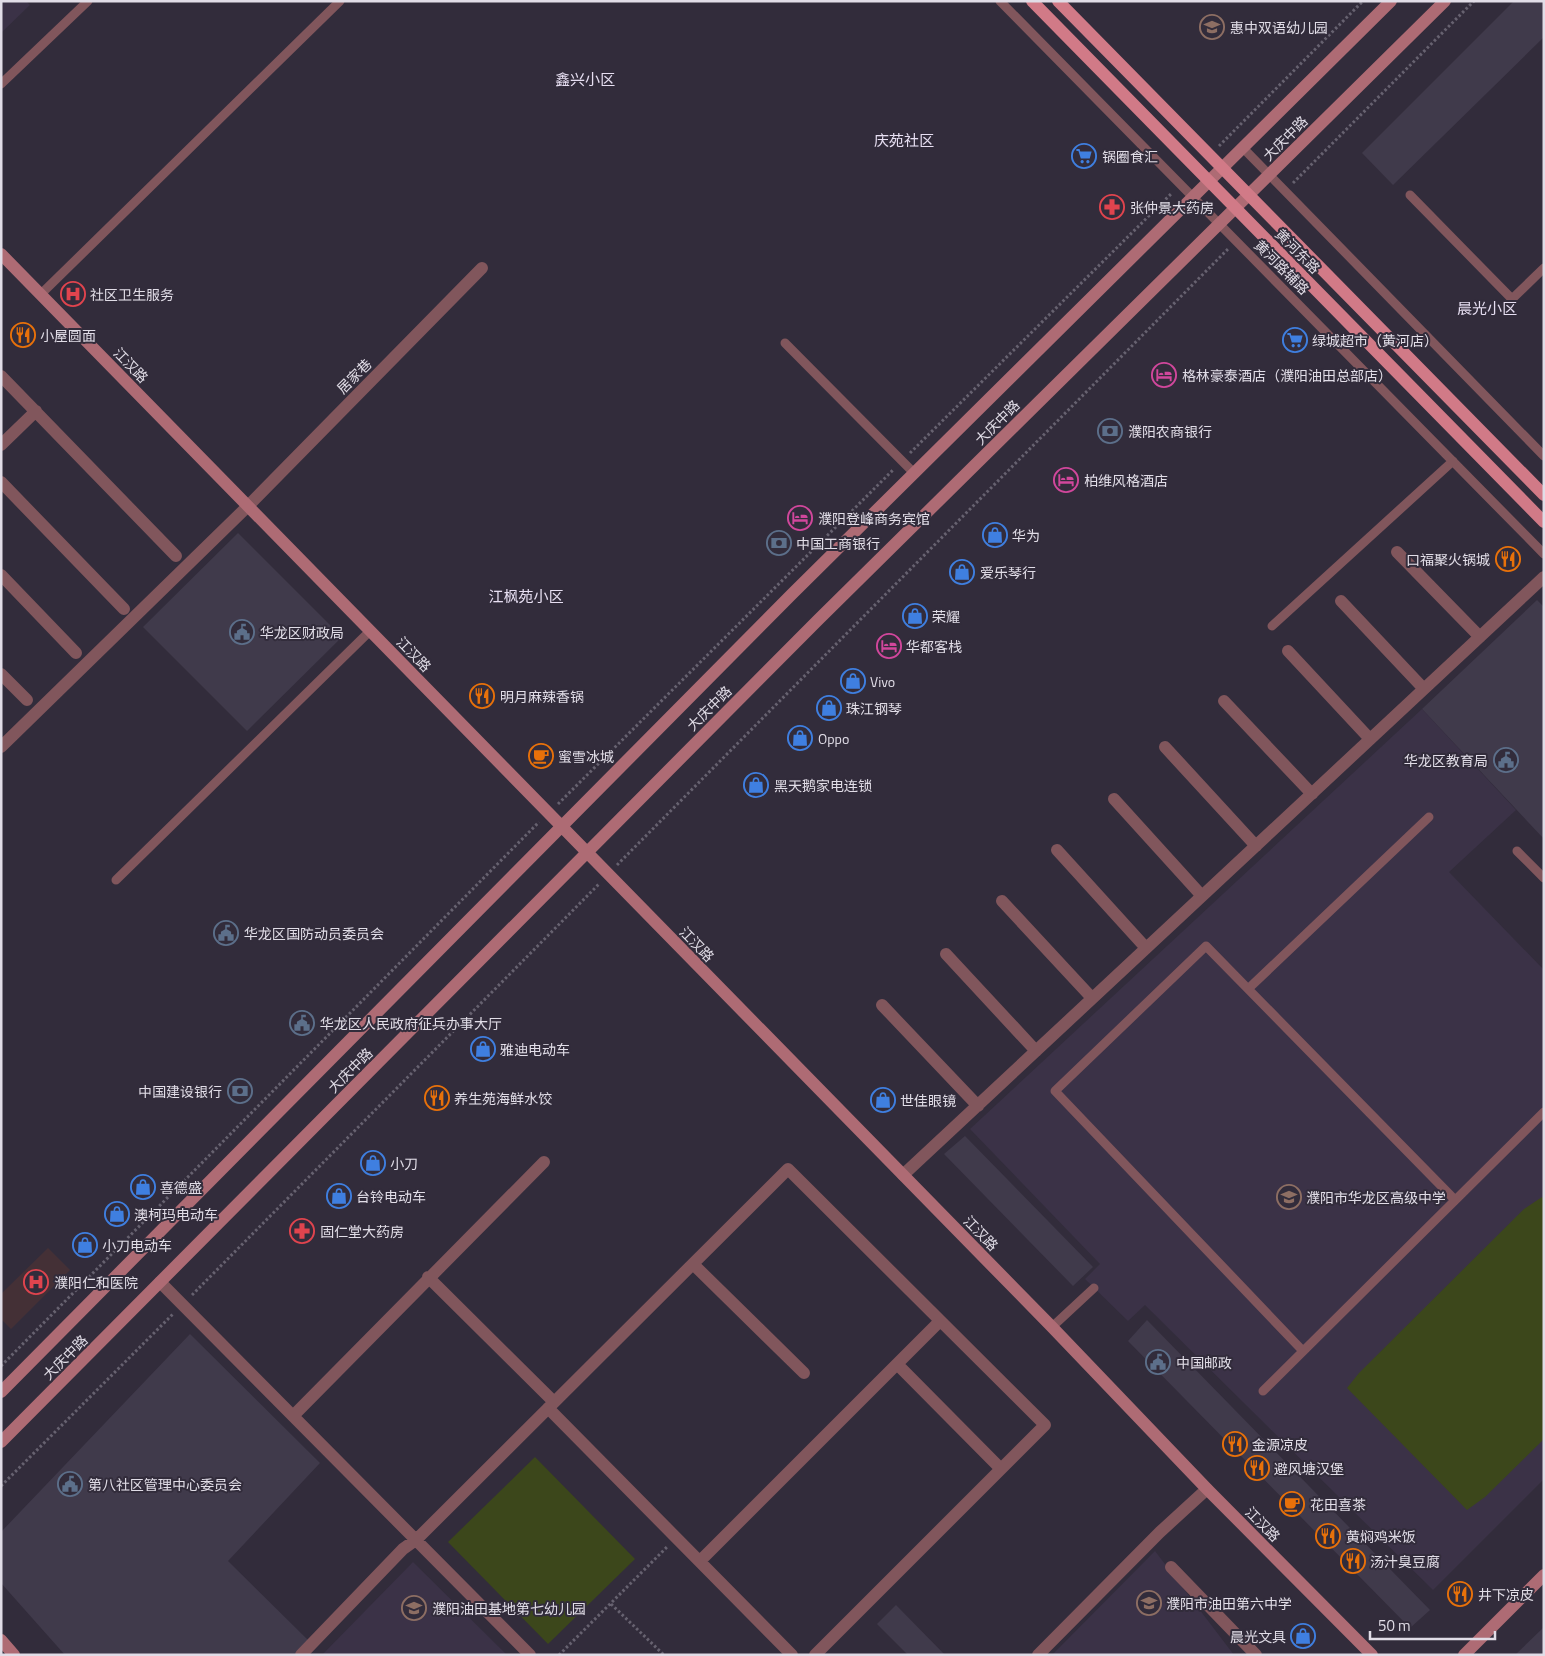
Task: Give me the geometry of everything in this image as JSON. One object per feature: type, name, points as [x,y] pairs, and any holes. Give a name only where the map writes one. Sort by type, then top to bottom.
[{"type":"main road","name":"黄河东路","points":[[1032,1],[1544,522]]},
{"type":"main road","name":"黄河东路","points":[[1058,1],[1544,495]]},
{"type":"main road","name":"大庆中路","points":[[1,1392],[561,826],[914,473],[1391,1]]},
{"type":"main road","name":"大庆中路","points":[[1,1442],[825,613],[1445,1]]},
{"type":"main road","name":"江汉路","points":[[1,254],[1052,1327],[1207,1489],[1372,1655]]},
{"type":"main road","points":[[1464,1655],[1544,1575]]},
{"type":"main road","points":[[1,1640],[14,1655]]},
{"type":"street","name":"居家巷","points":[[1,747],[248,506],[482,268]]},
{"type":"street","points":[[1,376],[176,556]]},
{"type":"street","points":[[1,445],[36,411]]},
{"type":"street","points":[[1,482],[124,609]]},
{"type":"street","points":[[1398,552],[1480,637]]},
{"type":"street","points":[[1,575],[76,653]]},
{"type":"street","points":[[903,1175],[1544,577]]},
{"type":"street","points":[[1341,600],[1424,689]]},
{"type":"street","points":[[1288,651],[1370,739]]},
{"type":"street","points":[[1,674],[27,700]]},
{"type":"street","points":[[1224,701],[1312,794]]},
{"type":"street","points":[[1165,747],[1256,846]]},
{"type":"street","points":[[1114,799],[1202,896]]},
{"type":"street","points":[[1057,850],[1146,948]]},
{"type":"street","points":[[1002,901],[1092,998]]},
{"type":"street","points":[[946,954],[1036,1051]]},
{"type":"street","points":[[882,1005],[978,1106]]},
{"type":"street","points":[[294,1416],[428,1277],[544,1162]]},
{"type":"street","points":[[301,1655],[403,1549],[417,1539],[788,1169],[1045,1425],[815,1655]]},
{"type":"street","points":[[692,1264],[804,1373]]},
{"type":"street","points":[[428,1277],[790,1654]]},
{"type":"street","points":[[160,1282],[530,1655]]},
{"type":"street","points":[[700,1561],[940,1321]]},
{"type":"street","points":[[897,1364],[1001,1469]]},
{"type":"street","points":[[1038,1655],[1160,1532],[1207,1489]]},
{"type":"street","points":[[1171,1567],[1256,1655]]},
{"type":"lane","points":[[1,84],[88,1]]},
{"type":"lane","points":[[41,294],[340,1]]},
{"type":"lane","name":"黄河路辅路","points":[[1000,1],[1544,554]]},
{"type":"lane","points":[[1242,148],[1544,456]]},
{"type":"lane","points":[[1410,195],[1512,299],[1544,268]]},
{"type":"lane","points":[[785,342],[914,473]]},
{"type":"lane","points":[[1272,626],[1454,461]]},
{"type":"lane","points":[[116,880],[370,631]]},
{"type":"lane","points":[[1248,988],[1429,817]]},
{"type":"lane","points":[[1517,851],[1544,878]]},
{"type":"lane","points":[[1304,1351],[1055,1091],[1206,946],[1455,1200]]},
{"type":"lane","points":[[1263,1391],[1544,1112]]},
{"type":"lane","points":[[1052,1327],[1094,1288]]},
{"type":"path","points":[[1210,155],[1363,1]]},
{"type":"path","points":[[1284,192],[1474,1]]},
{"type":"path","points":[[1,1366],[548,813],[1181,184]]},
{"type":"path","points":[[1,1486],[1236,240]]},
{"type":"path","points":[[559,1655],[677,1538]]},
{"type":"path","points":[[611,1604],[664,1655]]},
{"type":"shaded area","points":[[1,1],[26,1],[30,5],[1,33]]},
{"type":"shaded area","points":[[1514,1],[1544,1],[1544,37],[1393,185],[1362,153]]},
{"type":"shaded area","name":"华龙区财政局","points":[[238,533],[342,637],[247,731],[143,627]]},
{"type":"shaded area","name":"华龙区教育局","points":[[1537,600],[1544,607],[1544,839],[1422,709]]},
{"type":"shaded area","name":"濮阳市华龙区高级中学","points":[[1422,709],[1516,810],[1449,872],[1544,970],[1544,1479],[1433,1590],[1145,1305],[1128,1321],[1085,1279],[1100,1264],[970,1129]]},
{"type":"shaded area","points":[[965,1136],[1093,1267],[1073,1286],[944,1154]]},
{"type":"shaded area","name":"濮阳仁和医院","points":[[48,1248],[70,1270],[11,1329],[1,1319],[1,1294]]},
{"type":"shaded area","points":[[1147,1320],[1430,1610],[1410,1628],[1128,1341]]},
{"type":"shaded area","points":[[190,1334],[320,1463],[228,1561],[309,1641],[294,1655],[65,1655],[1,1583],[1,1532]]},
{"type":"shaded area","name":"濮阳市油田第六中学","points":[[1155,1551],[1234,1655],[1052,1655]]},
{"type":"shaded area","name":"濮阳油田基地第七幼儿园","points":[[413,1562],[507,1655],[322,1655]]},
{"type":"shaded area","points":[[896,1605],[945,1655],[908,1655],[877,1624]]},
{"type":"shaded area","points":[[1544,1627],[1544,1655],[1515,1655]]},
{"type":"green space","points":[[1542,1197],[1544,1199],[1544,1439],[1485,1497],[1467,1510],[1347,1388],[1359,1373],[1524,1209]]},
{"type":"green space","points":[[535,1457],[635,1559],[548,1644],[448,1542]]},
{"type":"place","name":"惠中双语幼儿园","points":[[1212,27]]},
{"type":"place","name":"锅圈食汇","points":[[1084,156]]},
{"type":"place","name":"张仲景大药房","points":[[1112,207]]},
{"type":"place","name":"社区卫生服务","points":[[73,294]]},
{"type":"place","name":"小屋圆面","points":[[23,335]]},
{"type":"place","name":"绿城超市（黄河店）","points":[[1295,340]]},
{"type":"place","name":"格林豪泰酒店（濮阳油田总部店）","points":[[1164,375]]},
{"type":"place","name":"濮阳农商银行","points":[[1110,431]]},
{"type":"place","name":"柏维风格酒店","points":[[1066,480]]},
{"type":"place","name":"濮阳登峰商务宾馆","points":[[800,518]]},
{"type":"place","name":"华为","points":[[995,535]]},
{"type":"place","name":"中国工商银行","points":[[779,543]]},
{"type":"place","name":"口福聚火锅城","points":[[1508,559]]},
{"type":"place","name":"爱乐琴行","points":[[962,572]]},
{"type":"place","name":"荣耀","points":[[915,616]]},
{"type":"place","name":"华龙区财政局","points":[[242,632]]},
{"type":"place","name":"华都客栈","points":[[889,646]]},
{"type":"place","name":"Vivo","points":[[853,681]]},
{"type":"place","name":"明月麻辣香锅","points":[[482,696]]},
{"type":"place","name":"珠江钢琴","points":[[829,708]]},
{"type":"place","name":"Oppo","points":[[800,738]]},
{"type":"place","name":"蜜雪冰城","points":[[541,756]]},
{"type":"place","name":"华龙区教育局","points":[[1506,760]]},
{"type":"place","name":"黑天鹅家电连锁","points":[[756,785]]},
{"type":"place","name":"华龙区国防动员委员会","points":[[226,933]]},
{"type":"place","name":"华龙区人民政府征兵办事大厅","points":[[302,1023]]},
{"type":"place","name":"雅迪电动车","points":[[483,1049]]},
{"type":"place","name":"中国建设银行","points":[[240,1091]]},
{"type":"place","name":"养生苑海鲜水饺","points":[[437,1098]]},
{"type":"place","name":"世佳眼镜","points":[[883,1100]]},
{"type":"place","name":"小刀","points":[[373,1163]]},
{"type":"place","name":"喜德盛","points":[[143,1187]]},
{"type":"place","name":"台铃电动车","points":[[339,1196]]},
{"type":"place","name":"濮阳市华龙区高级中学","points":[[1289,1197]]},
{"type":"place","name":"澳柯玛电动车","points":[[117,1214]]},
{"type":"place","name":"固仁堂大药房","points":[[302,1231]]},
{"type":"place","name":"小刀电动车","points":[[85,1245]]},
{"type":"place","name":"濮阳仁和医院","points":[[36,1282]]},
{"type":"place","name":"中国邮政","points":[[1158,1362]]},
{"type":"place","name":"金源凉皮","points":[[1235,1444]]},
{"type":"place","name":"避风塘汉堡","points":[[1257,1468]]},
{"type":"place","name":"第八社区管理中心委员会","points":[[70,1484]]},
{"type":"place","name":"花田喜茶","points":[[1292,1504]]},
{"type":"place","name":"黄焖鸡米饭","points":[[1328,1536]]},
{"type":"place","name":"汤汁臭豆腐","points":[[1353,1561]]},
{"type":"place","name":"井下凉皮","points":[[1460,1594]]},
{"type":"place","name":"濮阳市油田第六中学","points":[[1149,1603]]},
{"type":"place","name":"濮阳油田基地第七幼儿园","points":[[414,1608]]},
{"type":"place","name":"晨光文具","points":[[1303,1636]]},
{"type":"district","name":"鑫兴小区","points":[[585,79]]},
{"type":"district","name":"庆苑社区","points":[[904,140]]},
{"type":"district","name":"晨光小区","points":[[1487,308]]},
{"type":"district","name":"江枫苑小区","points":[[526,596]]}]
